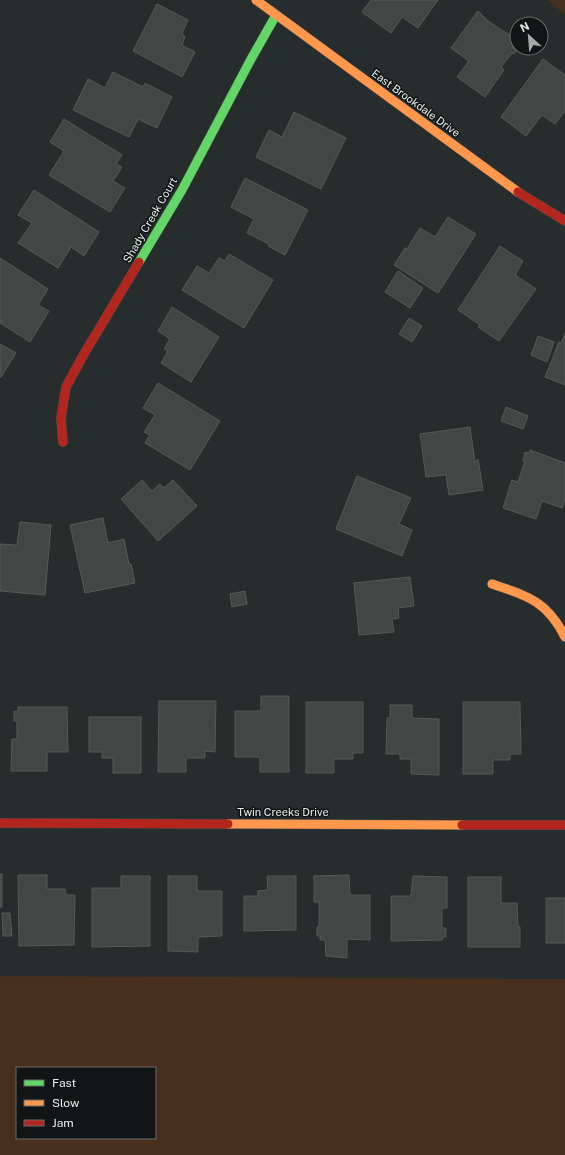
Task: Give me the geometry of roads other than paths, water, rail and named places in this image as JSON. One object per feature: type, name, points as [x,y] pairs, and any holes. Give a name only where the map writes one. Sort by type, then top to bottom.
[{"type":"street","name":"East Brookdale Drive","points":[[256,0],[487,170],[529,200],[565,221]]},
{"type":"street","name":"Shady Creek Court","points":[[64,442],[61,418],[66,387],[84,354],[182,190],[276,15]]},
{"type":"street","points":[[492,584],[528,596],[549,610],[562,629],[565,637]]},
{"type":"street","name":"Twin Creeks Drive","points":[[0,823],[565,825]]}]
